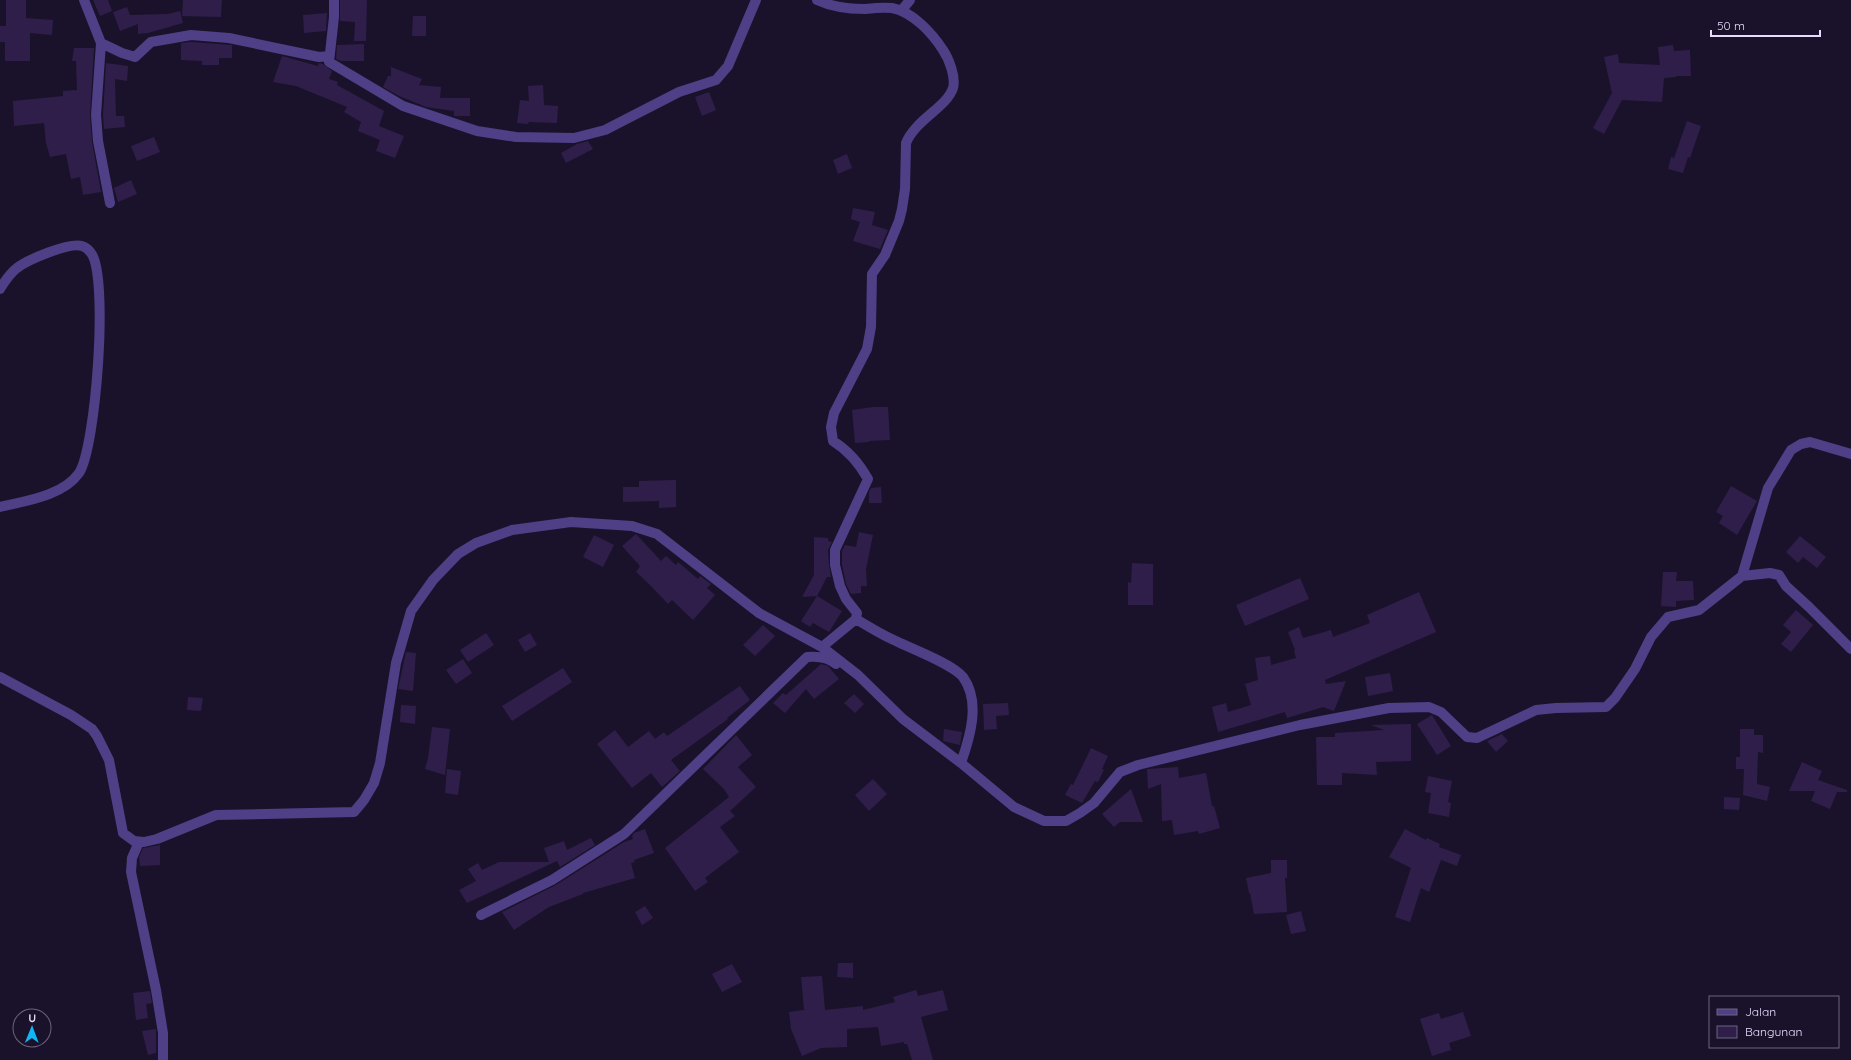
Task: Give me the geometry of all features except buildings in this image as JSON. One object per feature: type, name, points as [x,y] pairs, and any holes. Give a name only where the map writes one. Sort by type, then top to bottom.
[{"type":"street","points":[[84,0],[101,43],[96,98],[97,128],[102,166],[110,203]]},
{"type":"street","points":[[329,62],[334,17],[334,0]]},
{"type":"street","points":[[329,62],[403,106],[477,131],[516,137],[574,138],[605,130],[679,92],[716,80],[728,66],[756,0]]},
{"type":"street","points":[[817,0],[830,6],[842,8],[885,8],[901,11],[923,26],[939,44],[946,54],[954,81],[950,94],[923,120],[908,138],[906,143],[905,189],[901,215],[885,255],[872,274],[871,327],[867,349],[834,413],[831,427],[833,441],[841,446],[857,461],[868,480],[835,550],[836,574],[846,599],[857,613],[856,619],[822,647]]},
{"type":"street","points":[[901,11],[910,0]]},
{"type":"street","points":[[101,43],[122,53],[135,57],[151,42],[191,35],[229,38],[319,57],[329,56],[329,62]]},
{"type":"street","points":[[0,289],[11,273],[28,261],[76,245],[86,248],[93,255],[99,284],[99,344],[91,435],[87,453],[78,474],[68,484],[55,492],[0,507]]},
{"type":"street","points":[[1742,576],[1768,488],[1791,450],[1801,444],[1810,442],[1851,454]]},
{"type":"street","points":[[0,677],[72,715],[95,733],[103,744],[109,760],[122,829],[126,836],[139,842],[157,839],[216,815],[354,812],[364,800],[374,783],[380,763],[396,663],[411,611],[433,580],[458,554],[476,543],[512,530],[571,522],[632,526],[657,534],[759,613],[822,647],[865,681],[903,719],[961,762],[1014,807],[1044,821],[1066,821],[1080,813],[1094,803],[1120,772],[1138,765],[1300,725],[1390,708],[1429,707],[1441,712],[1467,738],[1477,738],[1536,710],[1556,708],[1606,708],[1615,698],[1635,668],[1651,637],[1662,622],[1668,617],[1699,610],[1742,576],[1770,573],[1779,574],[1786,586],[1851,650]]},
{"type":"street","points":[[856,619],[894,640],[953,669],[963,677],[970,693],[973,714],[971,733],[961,762]]},
{"type":"street","points":[[481,915],[552,880],[624,834],[807,657],[817,656],[831,660],[848,673],[865,681]]},
{"type":"street","points":[[139,842],[132,858],[131,872],[156,990],[163,1033],[163,1060]]}]
